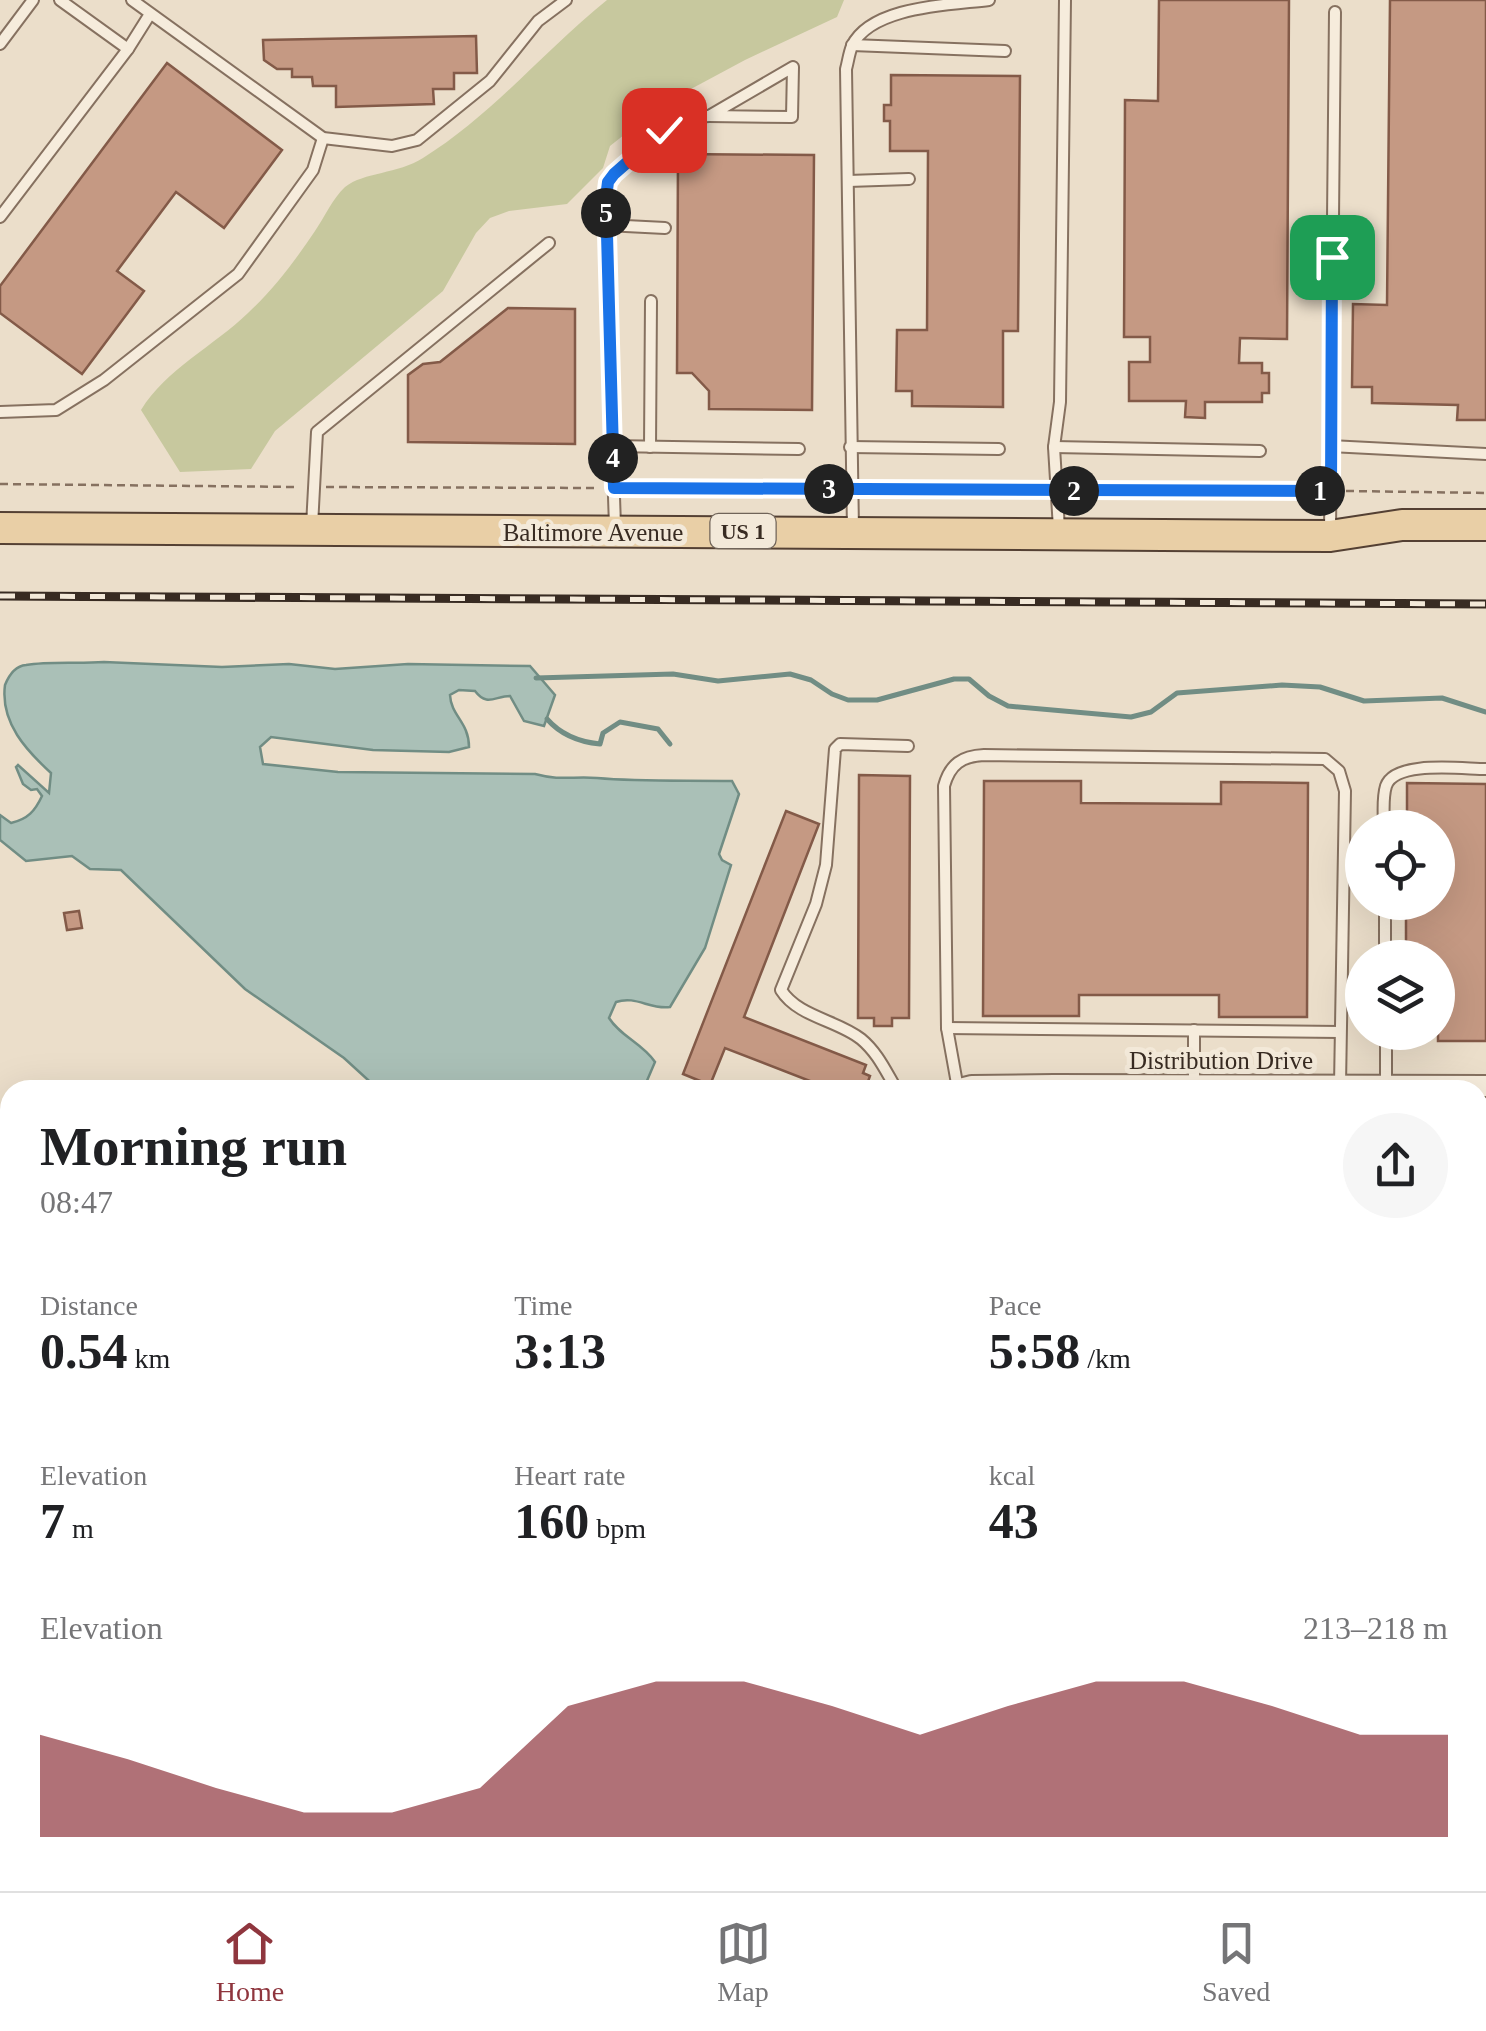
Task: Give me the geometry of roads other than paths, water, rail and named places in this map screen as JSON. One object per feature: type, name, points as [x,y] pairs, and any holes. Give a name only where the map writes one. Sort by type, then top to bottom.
[{"type":"main road","name":"Baltimore Avenue","points":[[0,528],[1330,536],[1402,525],[1486,525]]},
{"type":"lane","points":[[0,44],[32,0]]},
{"type":"lane","points":[[60,0],[128,49]]},
{"type":"lane","points":[[132,0],[322,138],[392,146],[417,140],[490,81],[538,22],[566,0]]},
{"type":"lane","points":[[853,531],[846,69],[852,45],[870,26],[926,4],[989,0]]},
{"type":"lane","points":[[1059,535],[1054,447],[1060,382],[1065,0]]},
{"type":"lane","points":[[1330,536],[1335,12]]},
{"type":"lane","points":[[0,217],[128,49],[150,14]]},
{"type":"lane","points":[[852,45],[1006,50]]},
{"type":"lane","points":[[615,532],[608,182],[682,119],[792,117],[793,68],[710,116]]},
{"type":"lane","points":[[0,412],[56,410],[104,380],[238,274],[312,170],[322,138]]},
{"type":"lane","points":[[848,181],[909,179]]},
{"type":"lane","points":[[606,225],[665,228]]},
{"type":"lane","points":[[312,531],[317,432],[550,243]]},
{"type":"lane","points":[[650,447],[651,301]]},
{"type":"lane","points":[[612,446],[799,449]]},
{"type":"lane","points":[[1330,446],[1486,454]]},
{"type":"lane","points":[[850,447],[1000,449]]},
{"type":"lane","points":[[1054,447],[1260,451]]},
{"type":"lane","points":[[892,1080],[878,1056],[859,1037],[805,1011],[781,990],[816,904],[826,865],[835,748],[840,744],[908,746]]},
{"type":"lane","points":[[955,1080],[946,1028],[944,786],[947,775],[964,756],[984,755],[1325,758],[1339,771],[1345,790],[1340,1080]]},
{"type":"lane","points":[[1385,810],[1386,785],[1393,774],[1414,768],[1486,769]]},
{"type":"lane","points":[[946,1028],[1340,1032]]},
{"type":"lane","points":[[1194,1030],[1194,1080]]},
{"type":"lane","points":[[1389,1050],[1393,1080]]},
{"type":"waterway","points":[[536,678],[673,674],[718,681],[790,674],[811,680],[848,700],[877,700],[954,679],[969,679],[1008,706],[1131,717],[1151,712],[1177,693],[1282,685],[1320,687],[1364,701],[1442,698],[1486,712]]},
{"type":"waterway","points":[[547,719],[564,733],[585,742],[600,744],[603,733],[620,722],[658,729],[670,744]]},
{"type":"railway","points":[[0,596],[1486,604]]}]
